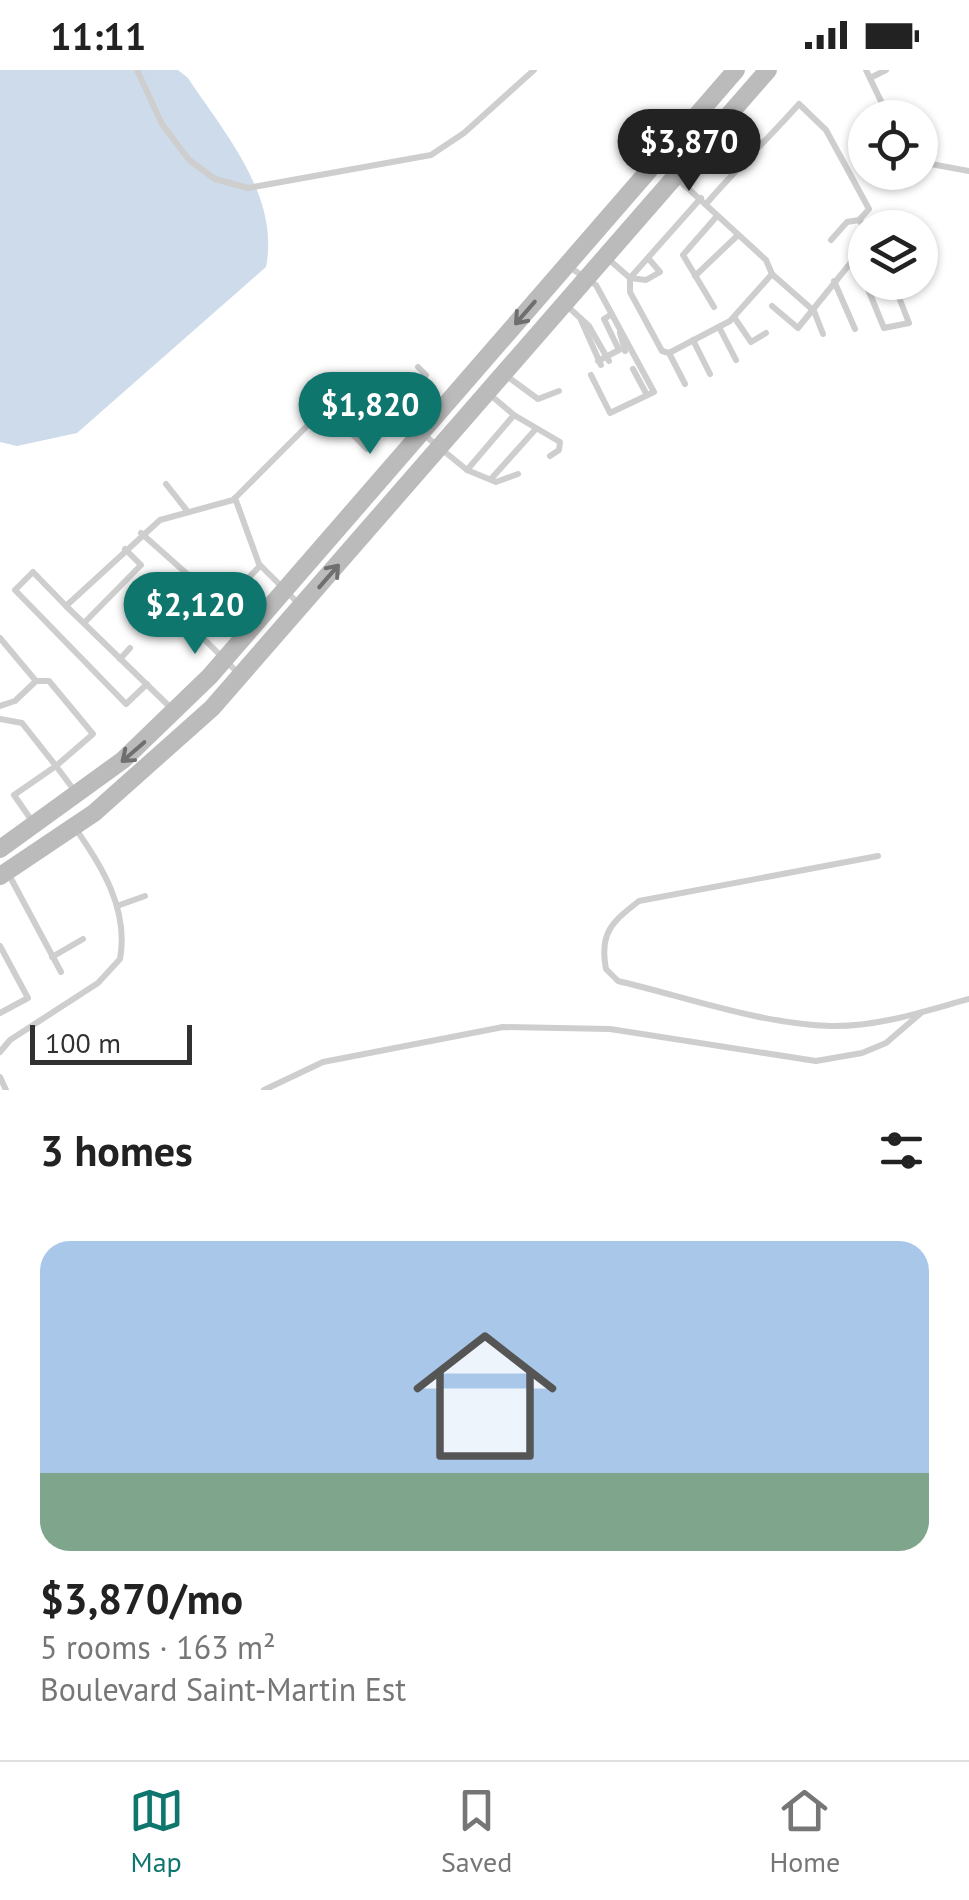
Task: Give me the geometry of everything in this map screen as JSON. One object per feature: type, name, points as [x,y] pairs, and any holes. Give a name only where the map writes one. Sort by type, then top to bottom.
[{"type":"main road","points":[[0,849],[78,796],[175,712],[224,661],[736,70]]},
{"type":"main road","points":[[4,874],[74,827],[160,759],[241,676],[768,70]]},
{"type":"lane","points":[[137,70],[162,124],[190,160],[215,179],[248,188],[431,155],[464,133],[534,70]]},
{"type":"lane","points":[[880,100],[868,74],[886,70]]},
{"type":"lane","points":[[772,274],[734,317],[669,353],[662,351],[630,292],[630,278],[648,258],[800,104],[826,130],[866,210]]},
{"type":"lane","points":[[726,116],[758,143]]},
{"type":"lane","points":[[657,160],[766,260],[772,274],[814,311],[823,334]]},
{"type":"lane","points":[[938,165],[969,171]]},
{"type":"lane","points":[[714,308],[683,255],[717,216]]},
{"type":"lane","points":[[831,240],[848,222]]},
{"type":"lane","points":[[696,276],[738,235]]},
{"type":"lane","points":[[605,256],[630,278],[646,280],[660,272],[648,258]]},
{"type":"lane","points":[[772,306],[798,328],[848,265]]},
{"type":"lane","points":[[562,270],[603,361],[620,350],[604,319],[612,314]]},
{"type":"lane","points":[[562,270],[574,296]]},
{"type":"lane","points":[[834,281],[855,328]]},
{"type":"lane","points":[[574,296],[596,286],[654,392],[619,404],[610,413],[590,374]]},
{"type":"lane","points":[[872,300],[884,328],[909,322],[900,300]]},
{"type":"lane","points":[[734,317],[750,342],[766,333]]},
{"type":"lane","points":[[617,323],[625,351]]},
{"type":"lane","points":[[719,327],[736,360]]},
{"type":"lane","points":[[693,340],[710,374]]},
{"type":"lane","points":[[669,353],[684,384]]},
{"type":"lane","points":[[66,606],[141,533],[168,515],[234,498],[319,414],[334,416],[367,450],[426,375],[418,366]]},
{"type":"lane","points":[[633,369],[646,395]]},
{"type":"lane","points":[[503,373],[542,400],[560,391]]},
{"type":"lane","points":[[487,392],[534,431],[560,442],[560,450],[550,456]]},
{"type":"lane","points":[[467,470],[514,415]]},
{"type":"lane","points":[[491,480],[534,431]]},
{"type":"lane","points":[[422,434],[467,470],[499,482],[518,474]]},
{"type":"lane","points":[[166,484],[188,512]]},
{"type":"lane","points":[[234,498],[260,566],[302,607]]},
{"type":"lane","points":[[141,533],[188,580],[197,581],[222,605]]},
{"type":"lane","points":[[84,623],[141,565],[125,549]]},
{"type":"lane","points":[[241,676],[202,637],[204,625],[260,566]]},
{"type":"lane","points":[[147,684],[126,704],[15,590],[33,572],[66,606],[147,684],[175,712]]},
{"type":"lane","points":[[162,617],[197,581]]},
{"type":"lane","points":[[0,638],[36,681]]},
{"type":"lane","points":[[120,658],[130,648]]},
{"type":"lane","points":[[0,706],[14,701],[36,681],[49,681],[93,734],[14,795],[36,826]]},
{"type":"lane","points":[[0,719],[22,723],[78,796]]},
{"type":"lane","points":[[0,1052],[116,966],[122,950],[117,906],[104,874],[74,827]]},
{"type":"lane","points":[[878,856],[639,901],[612,922],[604,936],[606,969],[618,982],[802,1023],[834,1026],[923,1012],[969,999]]},
{"type":"lane","points":[[4,874],[61,972]]},
{"type":"lane","points":[[117,906],[146,896]]},
{"type":"lane","points":[[52,956],[84,939]]},
{"type":"lane","points":[[0,946],[28,998],[0,1013]]},
{"type":"lane","points":[[264,1090],[322,1062],[503,1027],[610,1029],[816,1060],[862,1053],[886,1044],[923,1012]]},
{"type":"lane","points":[[0,1077],[6,1090]]},
{"type":"water","points":[[0,70],[178,70],[188,78],[246,167],[265,215],[268,241],[266,267],[77,433],[17,446],[0,442]]}]
